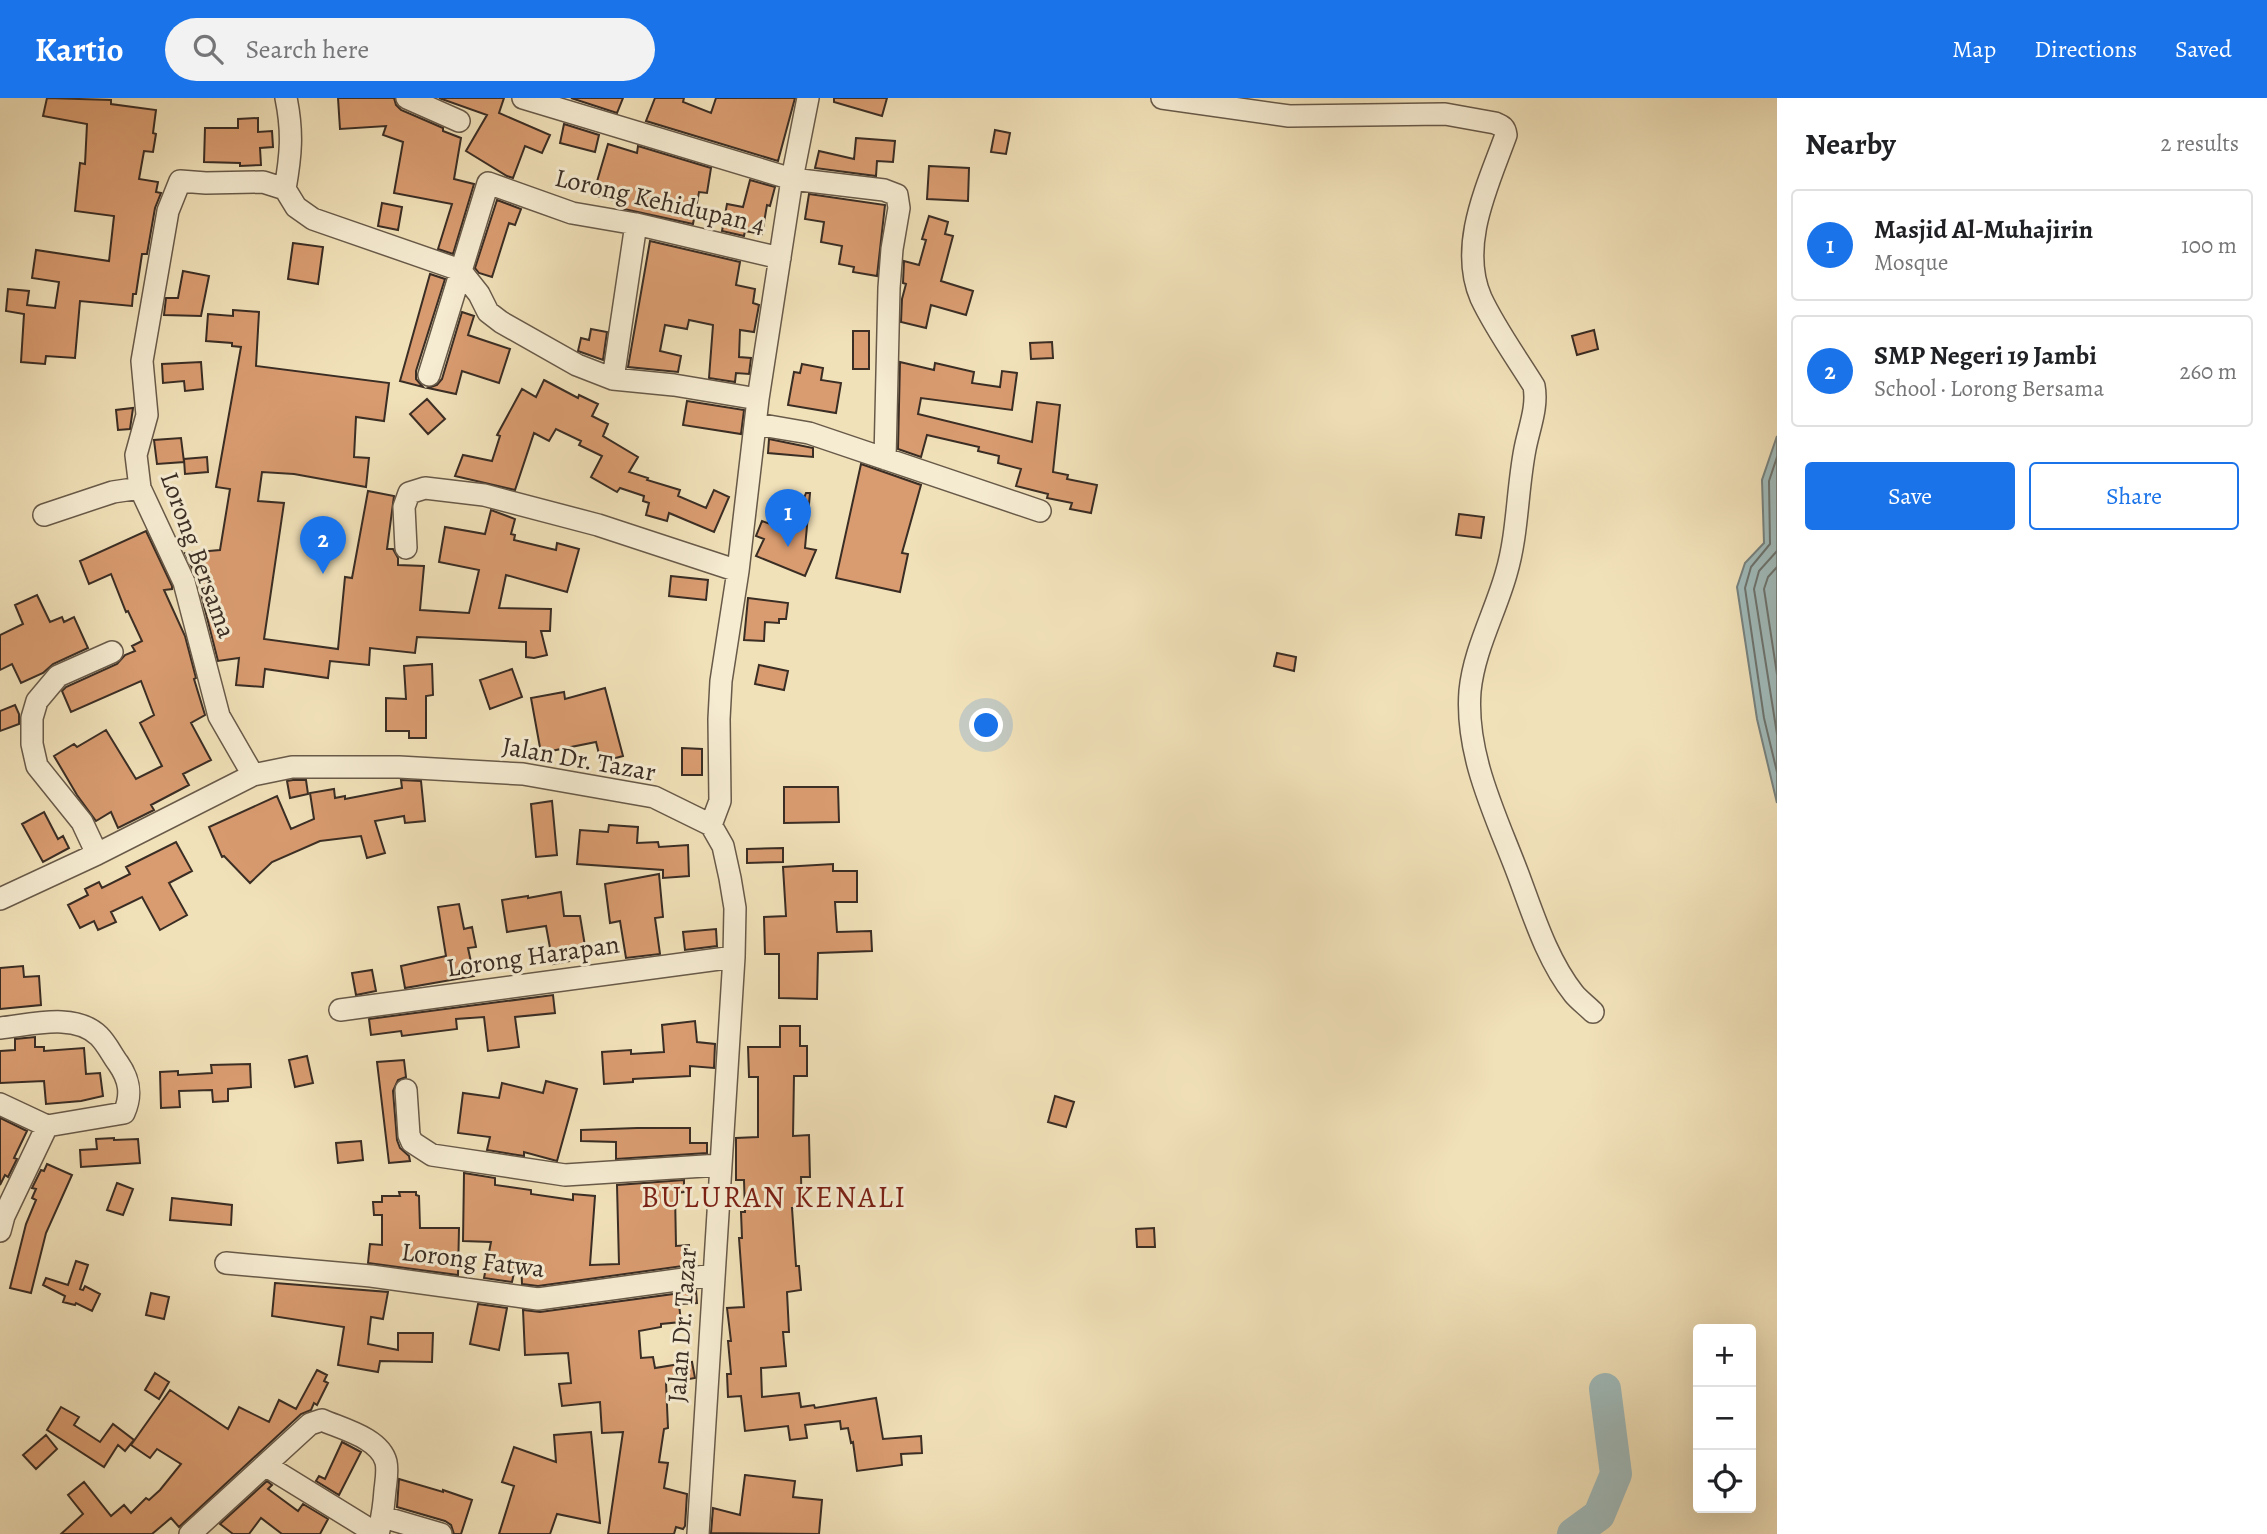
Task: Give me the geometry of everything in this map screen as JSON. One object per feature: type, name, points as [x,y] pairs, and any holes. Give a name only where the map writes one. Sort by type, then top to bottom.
[{"type":"street","points":[[286,98],[292,125],[291,155],[285,189],[296,207],[313,219],[460,270],[479,294],[488,312],[577,365],[614,379],[674,385],[758,400]]},
{"type":"street","points":[[407,98],[459,121]]},
{"type":"street","points":[[523,98],[792,178],[893,192],[898,199],[899,208],[889,288],[885,459]]},
{"type":"street","points":[[711,825],[720,801],[721,681],[738,571],[758,400],[792,178],[808,98]]},
{"type":"street","points":[[1162,98],[1289,116],[1445,114],[1495,123],[1506,130],[1473,237],[1473,270],[1482,299],[1534,386],[1536,396],[1525,450],[1507,573],[1474,672],[1470,692],[1472,734],[1482,783],[1538,927],[1574,995],[1593,1012]]},
{"type":"street","name":"Lorong Bersama","points":[[253,775],[219,716],[184,582],[140,488],[136,455],[147,415],[142,361],[168,211],[180,181],[263,182],[285,189]]},
{"type":"street","name":"Lorong Kehidupan 4","points":[[460,270],[488,183],[572,213],[636,224],[780,258]]},
{"type":"street","points":[[614,379],[636,224]]},
{"type":"street","points":[[429,375],[460,270]]},
{"type":"street","points":[[756,424],[809,433],[1040,511]]},
{"type":"street","points":[[44,515],[113,492],[140,488]]},
{"type":"street","points":[[406,548],[404,507],[409,493],[425,488],[484,495],[598,526],[738,571]]},
{"type":"street","points":[[97,855],[82,822],[37,766],[32,744],[32,718],[37,701],[58,676],[113,652]]},
{"type":"street","name":"Jalan Dr. Tazar","points":[[0,900],[97,855],[253,775],[292,767],[398,767],[523,774],[654,797],[711,825],[723,846],[735,908],[698,1534]]},
{"type":"street","name":"Lorong Harapan","points":[[340,1010],[734,957]]},
{"type":"street","points":[[0,1028],[53,1022],[77,1024],[100,1037],[121,1068],[130,1089],[124,1114],[47,1126],[0,1104]]},
{"type":"street","points":[[406,1090],[412,1143],[432,1155],[565,1175],[720,1165]]},
{"type":"street","points":[[1,1220],[47,1126]]},
{"type":"street","name":"Lorong Fatwa","points":[[226,1263],[371,1276],[538,1299],[713,1275]]},
{"type":"street","points":[[190,1534],[265,1465],[316,1421],[322,1420],[379,1449],[387,1463],[379,1528]]},
{"type":"street","points":[[265,1465],[379,1528],[442,1534]]},
{"type":"water","points":[[1777,436],[1777,803],[1757,719],[1737,587],[1745,563],[1764,543],[1762,480]]},
{"type":"building","points":[[47,98],[111,100],[111,104],[156,110],[153,152],[144,151],[139,179],[158,182],[156,192],[161,193],[155,208],[147,254],[142,254],[132,306],[80,301],[75,358],[46,356],[45,364],[21,362],[24,314],[6,311],[8,289],[29,291],[27,305],[55,308],[59,282],[32,278],[36,250],[109,261],[114,216],[75,211],[80,163],[85,164],[87,124],[43,116]]},
{"type":"building","points":[[338,98],[394,98],[401,110],[461,138],[454,179],[474,184],[453,254],[438,249],[452,204],[394,193],[403,142],[383,135],[386,126],[340,129]]},
{"type":"building","points":[[439,98],[504,98],[499,113],[550,135],[542,153],[525,146],[513,178],[507,176],[466,151],[487,115]]},
{"type":"building","points":[[571,98],[623,98],[617,113]]},
{"type":"building","points":[[655,98],[684,98],[683,102],[711,113],[716,98],[795,98],[778,161],[646,121]]},
{"type":"building","points":[[834,98],[887,98],[882,116],[834,102]]},
{"type":"building","points":[[258,118],[258,132],[272,131],[273,147],[260,148],[261,165],[240,166],[240,163],[204,162],[205,128],[238,128],[238,119]]},
{"type":"building","points":[[564,124],[599,135],[595,152],[560,143]]},
{"type":"building","points":[[995,130],[1010,133],[1006,154],[991,152]]},
{"type":"building","points":[[856,138],[895,141],[893,162],[877,161],[876,176],[815,168],[819,151],[854,159]]},
{"type":"building","points":[[608,144],[637,153],[638,146],[711,168],[707,193],[699,192],[693,224],[624,209],[625,204],[593,195]]},
{"type":"building","points":[[929,166],[969,168],[968,201],[927,199]]},
{"type":"building","points":[[750,180],[775,187],[770,206],[767,205],[762,234],[745,231],[744,236],[722,231],[727,204],[743,207]]},
{"type":"building","points":[[809,194],[885,205],[877,276],[853,272],[854,267],[839,264],[842,246],[821,242],[824,222],[805,219]]},
{"type":"building","points":[[497,200],[521,209],[515,225],[509,223],[492,277],[479,273],[475,268]]},
{"type":"building","points":[[382,203],[402,207],[398,230],[378,226]]},
{"type":"building","points":[[929,216],[948,222],[945,234],[953,236],[941,281],[973,291],[966,315],[931,305],[926,328],[901,322],[906,284],[903,283],[904,261],[919,265],[926,240],[922,239]]},
{"type":"building","points":[[650,241],[740,262],[736,285],[755,289],[753,303],[759,305],[754,332],[740,330],[739,357],[751,358],[749,374],[736,373],[735,382],[709,378],[713,325],[689,320],[687,329],[665,325],[660,351],[681,356],[678,372],[628,367]]},
{"type":"building","points":[[293,243],[323,247],[318,284],[288,279]]},
{"type":"building","points":[[183,271],[209,276],[201,316],[164,315],[166,298],[178,298]]},
{"type":"building","points":[[430,274],[445,279],[416,371],[416,379],[423,387],[400,381]]},
{"type":"building","points":[[233,310],[259,312],[256,366],[389,383],[384,421],[356,417],[354,457],[369,458],[366,487],[294,474],[262,472],[258,501],[284,503],[264,639],[338,649],[345,577],[352,578],[368,491],[394,496],[387,549],[393,549],[398,565],[424,566],[420,610],[469,613],[479,570],[439,562],[445,527],[485,534],[491,510],[515,519],[511,534],[515,535],[514,540],[556,550],[557,543],[579,549],[567,592],[506,575],[499,608],[551,609],[550,631],[541,631],[547,655],[526,657],[526,642],[417,637],[415,653],[370,648],[369,665],[330,661],[328,678],[265,669],[263,687],[236,685],[239,658],[218,661],[197,578],[185,553],[220,550],[230,489],[216,487],[241,347],[232,346],[232,343],[206,341],[208,314],[233,316]]},
{"type":"building","points":[[462,312],[474,316],[468,335],[510,349],[499,383],[462,371],[456,394],[428,388],[437,385],[442,379]]},
{"type":"building","points":[[591,329],[607,332],[603,360],[578,351],[581,338],[589,340]]},
{"type":"building","points":[[1594,330],[1598,349],[1577,355],[1572,336]]},
{"type":"building","points":[[853,331],[869,331],[869,369],[853,369]]},
{"type":"building","points":[[1052,342],[1053,358],[1031,359],[1030,343]]},
{"type":"building","points":[[201,362],[203,389],[185,391],[184,381],[163,383],[162,364]]},
{"type":"building","points":[[900,362],[934,370],[935,363],[974,372],[972,383],[1000,387],[1002,371],[1017,373],[1012,410],[921,398],[918,414],[1032,442],[1037,402],[1060,405],[1053,472],[1068,475],[1067,479],[1097,485],[1091,513],[1070,509],[1072,503],[1047,498],[1048,494],[1016,486],[1021,469],[998,463],[999,456],[978,451],[979,447],[927,435],[921,457],[898,449]]},
{"type":"building","points":[[802,364],[823,368],[821,380],[841,383],[836,413],[788,405],[794,372],[800,373]]},
{"type":"building","points":[[544,380],[578,398],[579,395],[598,404],[592,416],[608,424],[603,436],[638,457],[629,472],[680,490],[678,496],[706,508],[714,490],[729,497],[714,532],[669,513],[667,521],[646,515],[649,503],[643,501],[644,496],[620,488],[617,492],[591,477],[602,456],[579,445],[581,441],[556,429],[549,441],[534,433],[515,490],[455,476],[463,455],[492,461],[500,436],[497,435],[522,389],[536,397]]},
{"type":"building","points":[[427,399],[445,419],[428,434],[410,414]]},
{"type":"building","points":[[687,401],[744,410],[741,434],[683,425]]},
{"type":"building","points":[[133,408],[130,429],[118,430],[116,410]]},
{"type":"building","points":[[181,438],[184,462],[157,464],[154,440]]},
{"type":"building","points":[[769,439],[813,448],[813,457],[768,453]]},
{"type":"building","points":[[207,457],[208,472],[185,474],[184,459]]},
{"type":"building","points":[[861,464],[921,485],[902,553],[908,554],[900,592],[836,578]]},
{"type":"building","points":[[806,493],[810,493],[805,548],[816,550],[805,576],[756,556],[764,539],[756,536],[762,521],[770,524],[773,515],[794,524]]},
{"type":"building","points":[[1459,514],[1484,517],[1481,538],[1456,535]]},
{"type":"building","points":[[146,531],[172,586],[172,589],[164,590],[185,636],[205,715],[191,723],[211,760],[183,774],[189,785],[151,805],[154,810],[118,828],[111,812],[96,821],[54,756],[74,744],[77,747],[106,730],[136,779],[162,766],[140,723],[154,715],[141,681],[71,712],[62,691],[117,664],[125,655],[135,651],[132,646],[142,641],[128,611],[126,612],[111,574],[89,584],[80,561]]},
{"type":"building","points":[[671,576],[708,580],[706,600],[669,596]]},
{"type":"building","points":[[37,595],[50,622],[62,617],[64,622],[74,617],[88,648],[21,683],[12,664],[0,670],[0,635],[23,624],[15,605]]},
{"type":"building","points":[[748,598],[788,603],[786,619],[779,619],[779,623],[765,622],[764,641],[744,640]]},
{"type":"building","points":[[1277,653],[1296,657],[1294,671],[1274,666]]},
{"type":"building","points":[[432,664],[433,695],[426,696],[426,738],[409,738],[409,731],[386,731],[386,698],[406,699],[404,666]]},
{"type":"building","points":[[759,665],[788,671],[784,690],[755,684]]},
{"type":"building","points":[[512,669],[522,697],[490,709],[480,680]]},
{"type":"building","points":[[605,688],[623,756],[601,762],[596,742],[541,753],[531,698],[564,692],[565,699]]},
{"type":"building","points":[[15,705],[19,724],[0,731],[0,711]]},
{"type":"building","points":[[682,748],[702,749],[702,775],[682,775]]},
{"type":"building","points":[[306,780],[308,794],[290,798],[287,781]]},
{"type":"building","points":[[401,780],[421,781],[425,821],[405,823],[404,816],[375,821],[385,853],[367,858],[361,836],[320,841],[272,862],[250,883],[222,857],[209,827],[277,796],[291,829],[314,819],[310,793],[334,789],[335,798],[345,796],[345,799],[402,788]]},
{"type":"building","points":[[784,787],[838,787],[839,822],[784,823]]},
{"type":"building","points":[[552,801],[557,855],[536,857],[531,804]]},
{"type":"building","points":[[44,812],[58,839],[63,836],[69,848],[43,862],[22,824]]},
{"type":"building","points":[[609,825],[638,827],[637,843],[658,842],[659,847],[688,845],[689,876],[663,878],[663,870],[577,864],[580,830],[608,832]]},
{"type":"building","points":[[176,842],[192,871],[169,883],[187,915],[160,930],[142,897],[111,912],[116,922],[98,930],[94,921],[80,928],[68,905],[88,895],[85,889],[99,882],[102,888],[130,874],[126,867]]},
{"type":"building","points":[[783,848],[783,862],[747,863],[747,849]]},
{"type":"building","points":[[833,864],[833,871],[857,871],[857,902],[835,902],[837,932],[871,931],[872,951],[818,953],[817,999],[779,998],[779,954],[765,954],[764,917],[786,916],[783,867]]},
{"type":"building","points":[[659,874],[663,917],[655,918],[660,954],[626,958],[620,921],[610,923],[605,884]]},
{"type":"building","points":[[561,892],[564,916],[580,916],[587,958],[553,964],[546,926],[507,932],[502,900]]},
{"type":"building","points":[[459,904],[464,929],[472,927],[476,947],[468,948],[474,976],[405,988],[401,966],[446,956],[438,907]]},
{"type":"building","points":[[716,929],[717,946],[685,950],[683,932]]},
{"type":"building","points":[[23,966],[24,977],[39,976],[41,1005],[0,1009],[0,968]]},
{"type":"building","points":[[372,970],[376,991],[356,995],[352,973]]},
{"type":"building","points":[[553,995],[555,1013],[515,1017],[519,1047],[488,1051],[484,1017],[456,1019],[457,1029],[402,1036],[401,1031],[371,1035],[369,1019]]},
{"type":"building","points":[[695,1021],[697,1042],[715,1044],[714,1068],[690,1066],[690,1076],[633,1079],[633,1082],[604,1084],[602,1052],[664,1052],[662,1025]]},
{"type":"building","points":[[780,1026],[800,1026],[800,1046],[807,1046],[807,1076],[794,1076],[793,1136],[809,1135],[810,1177],[801,1177],[802,1208],[792,1208],[796,1266],[799,1266],[801,1290],[787,1292],[789,1332],[783,1332],[786,1366],[761,1368],[762,1397],[799,1393],[801,1407],[814,1405],[815,1408],[876,1398],[883,1439],[921,1436],[922,1453],[901,1454],[902,1465],[857,1471],[853,1442],[851,1443],[848,1428],[841,1429],[840,1421],[805,1425],[807,1438],[790,1440],[788,1426],[745,1431],[741,1396],[728,1397],[727,1374],[731,1374],[728,1341],[731,1341],[727,1308],[744,1307],[739,1238],[742,1238],[741,1212],[745,1212],[744,1180],[736,1180],[736,1138],[758,1137],[758,1077],[749,1077],[748,1047],[780,1047]]},
{"type":"building","points":[[35,1037],[35,1047],[44,1047],[44,1051],[84,1048],[86,1074],[100,1073],[103,1096],[46,1104],[44,1081],[0,1083],[0,1051],[15,1050],[15,1039]]},
{"type":"building","points":[[307,1056],[313,1083],[295,1087],[289,1060]]},
{"type":"building","points":[[404,1060],[406,1077],[398,1080],[393,1091],[397,1140],[410,1161],[389,1163],[377,1062]]},
{"type":"building","points":[[250,1064],[251,1087],[228,1089],[228,1101],[213,1102],[212,1090],[179,1091],[180,1107],[161,1108],[160,1072],[178,1071],[178,1075],[212,1073],[211,1065]]},
{"type":"building","points":[[546,1081],[577,1089],[557,1161],[524,1152],[524,1156],[487,1150],[490,1137],[458,1133],[463,1093],[499,1098],[502,1083],[543,1093]]},
{"type":"building","points":[[1055,1096],[1074,1102],[1066,1127],[1048,1122]]},
{"type":"building","points":[[0,1118],[27,1131],[8,1177],[5,1175],[0,1185]]},
{"type":"building","points":[[690,1128],[690,1143],[707,1143],[707,1153],[616,1159],[616,1142],[581,1141],[581,1130]]},
{"type":"building","points":[[96,1139],[138,1139],[140,1163],[81,1167],[80,1150],[97,1149]]},
{"type":"building","points":[[361,1141],[363,1160],[338,1163],[336,1143]]},
{"type":"building","points":[[47,1164],[72,1175],[46,1233],[31,1293],[10,1288],[26,1224],[36,1200],[32,1198],[36,1189],[32,1188]]},
{"type":"building","points":[[464,1173],[495,1178],[495,1185],[531,1190],[531,1194],[573,1200],[573,1194],[595,1196],[590,1265],[619,1264],[617,1185],[684,1180],[684,1192],[675,1193],[676,1246],[689,1245],[690,1265],[538,1286],[522,1284],[521,1260],[517,1260],[512,1282],[484,1278],[491,1242],[463,1241]]},
{"type":"building","points":[[117,1183],[133,1189],[123,1215],[107,1210]]},
{"type":"building","points":[[399,1192],[416,1192],[419,1196],[420,1228],[459,1228],[458,1275],[368,1263],[370,1244],[382,1245],[382,1215],[374,1215],[373,1202],[382,1202],[382,1196],[400,1196]]},
{"type":"building","points":[[172,1198],[232,1205],[231,1225],[170,1220]]},
{"type":"building","points":[[1154,1228],[1155,1247],[1137,1247],[1136,1229]]},
{"type":"building","points":[[76,1261],[88,1265],[80,1289],[83,1290],[85,1286],[100,1294],[92,1311],[76,1303],[63,1302],[65,1296],[43,1285],[46,1278],[68,1285]]},
{"type":"building","points":[[275,1283],[388,1292],[383,1319],[371,1317],[368,1344],[398,1350],[398,1333],[433,1333],[432,1362],[380,1361],[378,1372],[338,1365],[344,1327],[272,1316]]},
{"type":"building","points":[[696,1291],[697,1303],[679,1304],[681,1322],[661,1324],[661,1327],[639,1331],[641,1358],[653,1357],[655,1368],[692,1362],[695,1378],[666,1383],[668,1428],[664,1429],[659,1462],[668,1463],[664,1488],[687,1494],[685,1526],[683,1529],[676,1527],[674,1534],[608,1534],[623,1432],[602,1433],[600,1402],[562,1406],[559,1384],[571,1383],[568,1353],[525,1355],[523,1310],[540,1312]]},
{"type":"building","points":[[151,1293],[169,1297],[164,1319],[146,1315]]},
{"type":"building","points":[[478,1304],[507,1308],[499,1350],[470,1344]]},
{"type":"building","points":[[317,1370],[327,1375],[324,1381],[328,1383],[317,1405],[314,1403],[311,1410],[301,1414],[179,1527],[171,1518],[152,1534],[61,1534],[83,1514],[68,1495],[84,1482],[111,1516],[124,1505],[131,1513],[146,1498],[149,1500],[160,1490],[181,1464],[157,1449],[150,1458],[131,1445],[170,1390],[228,1429],[239,1407],[269,1422],[279,1400],[296,1409]]},
{"type":"building","points":[[155,1373],[169,1382],[159,1399],[145,1390]]},
{"type":"building","points":[[61,1407],[79,1417],[74,1425],[100,1442],[113,1424],[134,1440],[125,1451],[118,1445],[104,1467],[47,1430]]},
{"type":"building","points":[[591,1432],[600,1523],[557,1514],[550,1534],[499,1534],[514,1486],[502,1482],[514,1447],[556,1462],[554,1435]]},
{"type":"building","points":[[46,1435],[57,1449],[36,1469],[23,1455]]},
{"type":"building","points":[[342,1442],[361,1452],[339,1495],[316,1481],[319,1476],[325,1479]]},
{"type":"building","points":[[745,1475],[795,1481],[793,1497],[822,1500],[819,1534],[711,1533],[713,1508],[740,1515]]},
{"type":"building","points":[[399,1479],[472,1500],[461,1534],[454,1534],[451,1525],[445,1521],[397,1507]]},
{"type":"building","points":[[267,1481],[272,1485],[268,1489],[298,1511],[303,1504],[328,1519],[320,1534],[282,1534],[261,1518],[249,1534],[233,1534],[220,1524]]},
{"type":"waterway","points":[[1573,1534],[1599,1515],[1616,1474],[1605,1389]]},
{"type":"place","name":"Masjid Al-Muhajirin","points":[[788,547]]},
{"type":"place","name":"SMP Negeri 19 Jambi","points":[[323,574]]},
{"type":"district","name":"BULURAN KENALI","points":[[774,1197]]}]
